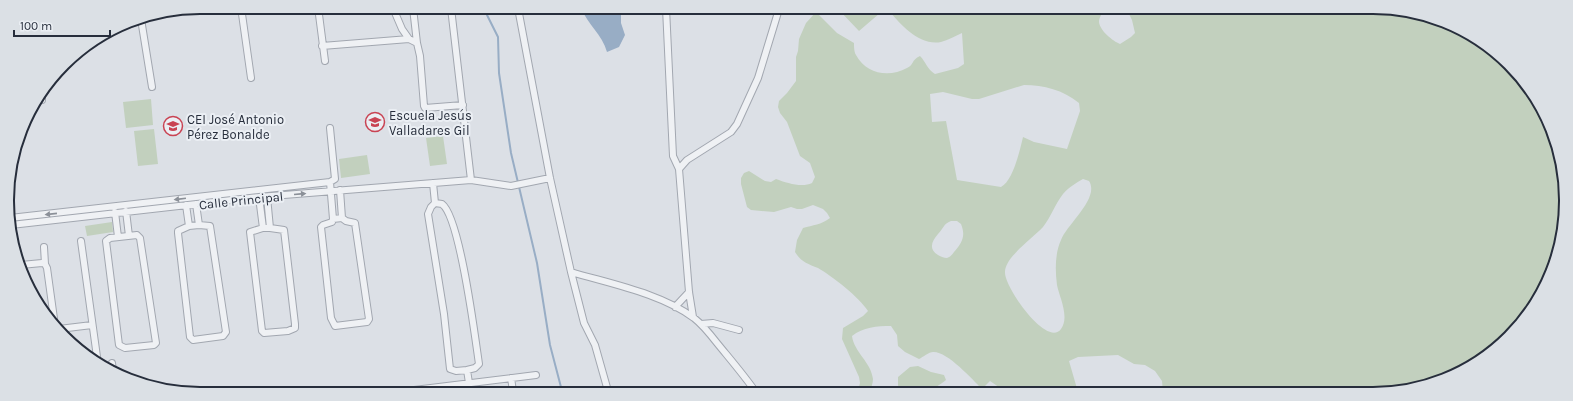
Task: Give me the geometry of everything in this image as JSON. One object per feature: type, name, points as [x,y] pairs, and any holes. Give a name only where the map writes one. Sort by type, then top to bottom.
[{"type":"street","points":[[242,14],[251,78]]},
{"type":"street","points":[[319,14],[324,61]]},
{"type":"street","points":[[396,14],[402,29],[409,39],[417,43]]},
{"type":"street","points":[[414,14],[420,56],[425,108],[463,105]]},
{"type":"street","points":[[452,14],[471,180]]},
{"type":"street","points":[[519,14],[550,178],[571,272],[584,323],[595,345],[607,387]]},
{"type":"street","points":[[666,14],[673,156],[679,169],[689,292],[693,317]]},
{"type":"street","points":[[679,169],[688,160],[731,132],[737,124],[758,78],[777,14]]},
{"type":"street","points":[[142,24],[152,87]]},
{"type":"street","points":[[322,46],[409,39]]},
{"type":"street","points":[[15,217],[330,182],[335,179],[330,128]]},
{"type":"street","name":"Calle Principal","points":[[16,224],[115,212],[259,197],[471,180],[511,186],[550,178]]},
{"type":"street","points":[[330,182],[334,219]]},
{"type":"street","points":[[433,183],[436,203]]},
{"type":"street","points":[[340,190],[342,218]]},
{"type":"street","points":[[259,197],[263,228]]},
{"type":"street","points":[[267,197],[270,228]]},
{"type":"street","points":[[436,203],[442,204],[448,211],[458,241],[463,264],[479,364],[475,368],[467,370],[456,371],[450,369],[444,314],[428,214],[431,207],[436,203]]},
{"type":"street","points":[[196,204],[199,225]]},
{"type":"street","points":[[186,205],[189,226]]},
{"type":"street","points":[[126,211],[129,236]]},
{"type":"street","points":[[115,212],[118,237]]},
{"type":"street","points":[[342,218],[346,221],[355,223],[369,319],[367,322],[335,326],[332,323],[321,227],[323,224],[332,222],[334,219],[342,218]]},
{"type":"street","points":[[199,225],[210,226],[226,332],[223,336],[193,340],[190,337],[178,230],[189,226],[199,225]]},
{"type":"street","points":[[263,228],[284,230],[295,324],[294,328],[288,331],[264,333],[262,331],[250,232],[263,228]]},
{"type":"street","points":[[137,235],[140,238],[157,338],[154,345],[125,348],[119,345],[106,241],[110,238],[118,237],[137,235]]},
{"type":"street","points":[[81,241],[97,356]]},
{"type":"street","points":[[44,247],[45,264],[47,268],[53,315]]},
{"type":"street","points":[[26,265],[45,264]]},
{"type":"street","points":[[571,272],[642,292],[693,317],[701,324],[739,368],[752,387]]},
{"type":"street","points":[[675,307],[689,292]]},
{"type":"street","points":[[701,324],[713,323],[739,330]]},
{"type":"street","points":[[65,328],[92,325]]},
{"type":"street","points":[[467,370],[469,383]]},
{"type":"street","points":[[438,387],[536,375]]},
{"type":"street","points":[[511,378],[512,387]]},
{"type":"green space","points":[[814,14],[818,14],[837,33],[854,43],[854,51],[860,61],[872,70],[886,73],[900,71],[909,67],[915,59],[920,56],[930,70],[935,74],[958,68],[964,64],[962,33],[941,42],[926,41],[912,34],[892,14],[1102,14],[1099,22],[1102,29],[1114,41],[1120,44],[1135,33],[1129,14],[1385,14],[1421,20],[1444,28],[1476,45],[1495,60],[1513,78],[1528,97],[1545,129],[1553,152],[1559,188],[1559,213],[1553,249],[1545,272],[1528,304],[1513,323],[1495,341],[1476,356],[1455,368],[1421,381],[1385,387],[1163,387],[1162,381],[1155,371],[1145,365],[1134,364],[1118,355],[1078,357],[1069,361],[1077,387],[999,387],[990,381],[984,387],[980,387],[959,366],[939,353],[933,352],[919,359],[905,352],[898,346],[897,335],[891,326],[881,326],[861,331],[852,336],[853,342],[872,373],[873,379],[871,387],[859,387],[859,377],[842,339],[843,328],[863,316],[868,311],[864,305],[838,281],[802,260],[795,252],[797,240],[803,228],[820,223],[830,218],[823,209],[813,205],[802,209],[791,207],[774,212],[751,210],[747,207],[741,184],[741,178],[744,173],[749,171],[765,181],[771,182],[776,179],[804,185],[812,183],[815,177],[810,163],[800,156],[787,122],[780,113],[778,107],[779,101],[796,81],[796,57],[799,39],[806,23]],"holes":[[[1024,85],[1053,89],[1073,98],[1079,103],[1080,111],[1067,149],[1034,142],[1023,137],[1018,157],[1012,172],[1005,184],[1001,187],[957,180],[946,121],[932,122],[930,94],[943,92],[972,99],[979,99]],[[1083,179],[1089,181],[1091,188],[1090,195],[1087,203],[1064,234],[1058,250],[1056,279],[1063,307],[1064,319],[1061,329],[1055,333],[1046,330],[1027,313],[1011,290],[1005,272],[1006,266],[1014,254],[1043,227],[1063,194],[1070,187]],[[951,221],[957,221],[961,224],[963,236],[959,246],[952,255],[947,258],[935,253],[932,245],[945,225]]]},
{"type":"green space","points":[[843,14],[879,14],[859,31]]},
{"type":"green space","points":[[151,99],[153,125],[126,128],[123,102]]},
{"type":"green space","points":[[154,129],[158,164],[138,166],[134,131]]},
{"type":"green space","points":[[443,136],[447,164],[430,166],[426,138]]},
{"type":"green space","points":[[367,155],[370,174],[341,178],[339,159]]},
{"type":"green space","points":[[112,222],[113,232],[87,236],[85,226]]},
{"type":"green space","points":[[918,366],[931,372],[944,375],[946,380],[935,387],[899,387],[898,377],[910,367]]},
{"type":"water","points":[[584,14],[621,14],[621,23],[625,35],[619,47],[607,52],[602,40]]},
{"type":"waterway","points":[[487,14],[498,37],[499,73],[511,153],[537,263],[550,345],[561,387]]},
{"type":"place","name":"Escuela Jesús Valladares Gil","points":[[375,122]]},
{"type":"place","name":"CEI José Antonio Pérez Bonalde","points":[[173,126]]}]
